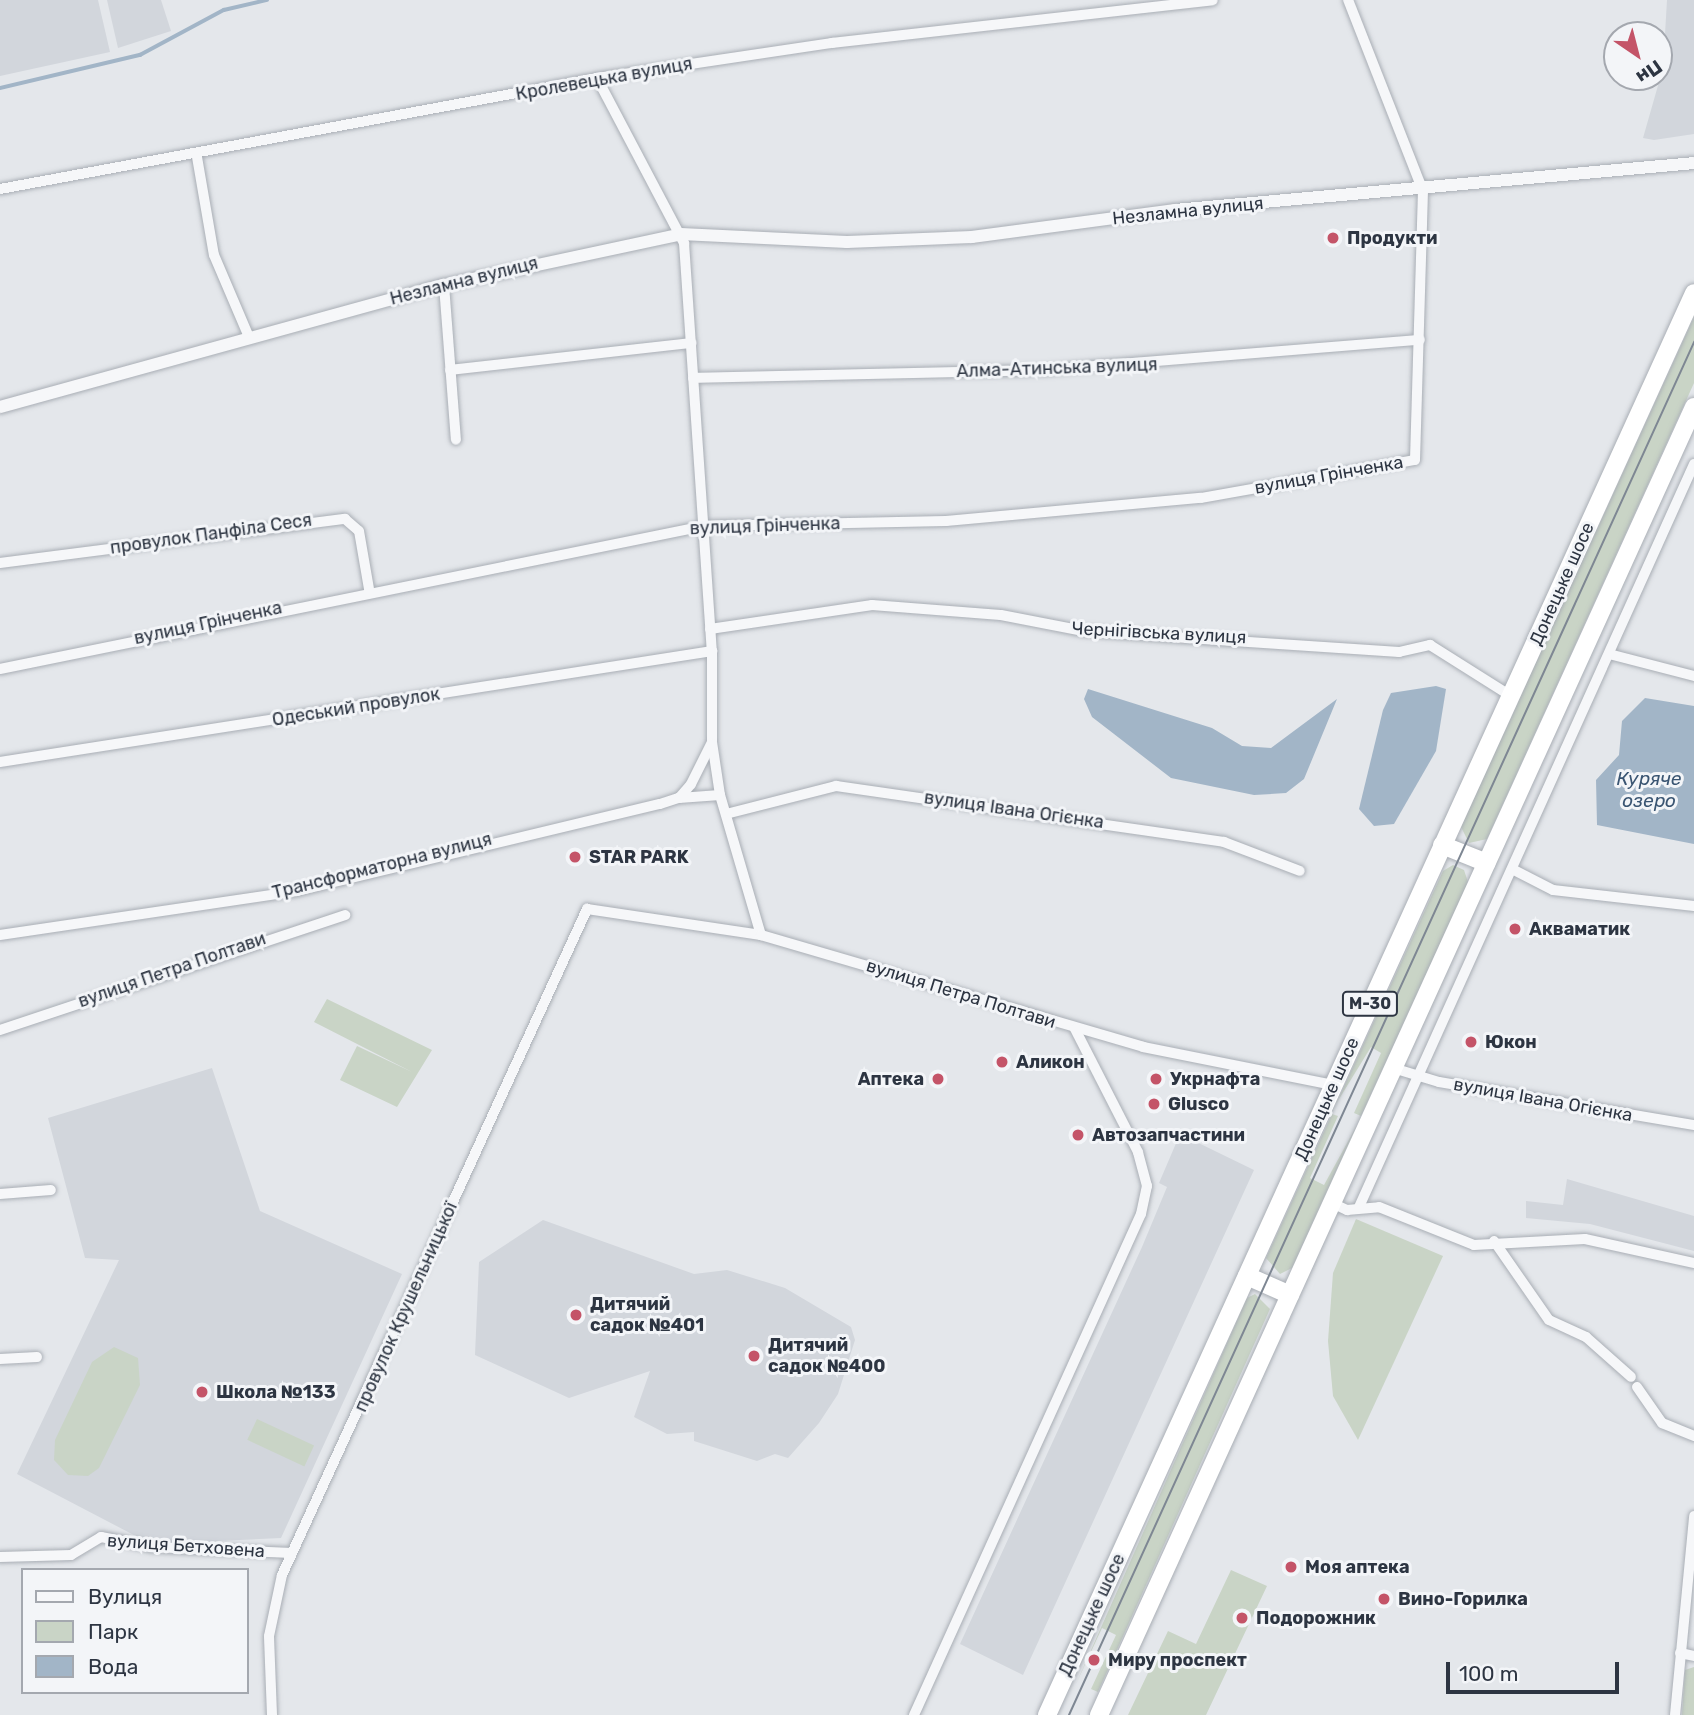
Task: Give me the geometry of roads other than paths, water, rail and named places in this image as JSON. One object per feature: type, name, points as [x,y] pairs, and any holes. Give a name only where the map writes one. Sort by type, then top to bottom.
[{"type":"highway","name":"Донецьке шосе","points":[[1047,1715],[1694,293]]},
{"type":"highway","name":"М-30","points":[[1099,1715],[1694,407]]},
{"type":"highway","points":[[1442,845],[1487,863]]},
{"type":"highway","points":[[1247,1276],[1290,1295]]},
{"type":"street","name":"Кролевецька вулиця","points":[[0,189],[197,157],[597,78],[832,43],[1213,0]]},
{"type":"street","points":[[1348,0],[1423,191],[1420,340]]},
{"type":"street","points":[[597,78],[681,234],[712,651],[712,742],[720,795],[761,935]]},
{"type":"street","points":[[197,157],[214,255],[249,337]]},
{"type":"street","name":"Незламна вулиця","points":[[0,407],[444,285],[681,234],[907,241],[1175,210],[1423,191],[1694,163]]},
{"type":"street","points":[[444,285],[456,440]]},
{"type":"street","name":"Алма-Атинська вулиця","points":[[693,378],[1044,370],[1420,340]]},
{"type":"street","name":"вулиця Грінченка","points":[[0,669],[369,590],[704,526],[946,521],[1201,498],[1415,460],[1420,340]]},
{"type":"street","points":[[450,370],[691,343]]},
{"type":"street","points":[[1359,1207],[1421,1078],[1694,464]]},
{"type":"street","name":"провулок Панфіла Сеся","points":[[0,563],[345,519],[359,531],[369,590]]},
{"type":"street","name":"Чернігівська вулиця","points":[[710,629],[872,605],[1001,615],[1083,631],[1399,652],[1430,645],[1511,696]]},
{"type":"street","name":"Одеський провулок","points":[[0,762],[712,651]]},
{"type":"street","points":[[1609,654],[1693,674]]},
{"type":"street","points":[[1577,666],[1600,676]]},
{"type":"street","points":[[679,798],[712,742]]},
{"type":"street","name":"вулиця Івана Огієнка","points":[[726,814],[836,786],[1224,842],[1300,871]]},
{"type":"street","name":"Трансформаторна вулиця","points":[[0,935],[297,891],[679,798],[720,795]]},
{"type":"street","points":[[1512,869],[1553,890],[1694,906]]},
{"type":"street","name":"вулиця Петра Полтави","points":[[587,909],[761,935],[1074,1029],[1333,1085]]},
{"type":"street","name":"провулок Крушельницької","points":[[272,1715],[270,1636],[292,1553],[587,909]]},
{"type":"street","name":"вулиця Петра Полтави","points":[[0,1030],[345,915]]},
{"type":"street","points":[[914,1715],[1145,1195],[1142,1160],[1074,1029]]},
{"type":"street","name":"вулиця Івана Огієнка","points":[[1394,1068],[1421,1078],[1694,1125]]},
{"type":"street","points":[[0,1194],[51,1191]]},
{"type":"street","points":[[1332,1203],[1379,1207],[1450,1240],[1585,1239],[1694,1263]]},
{"type":"street","points":[[1494,1241],[1549,1320],[1586,1337],[1634,1382],[1662,1423],[1694,1436]]},
{"type":"street","points":[[0,1359],[37,1357]]},
{"type":"street","points":[[1675,1715],[1694,1516]]},
{"type":"street","name":"вулиця Бетховена","points":[[0,1557],[71,1555],[101,1537],[153,1547],[292,1553]]},
{"type":"street","points":[[1680,1653],[1694,1656]]},
{"type":"water","points":[[1436,686],[1446,689],[1436,751],[1394,824],[1374,826],[1359,809],[1383,710],[1391,693]]},
{"type":"water","points":[[1088,689],[1212,728],[1242,746],[1271,748],[1337,699],[1304,779],[1286,793],[1254,795],[1171,778],[1092,717],[1084,699]]},
{"type":"water","name":"Куряче озеро","points":[[1645,698],[1694,706],[1694,844],[1597,825],[1596,780],[1619,755],[1622,721]]},
{"type":"waterway","points":[[0,88],[140,55],[224,10],[267,0]]},
{"type":"tram line","points":[[1069,1715],[1694,342]]},
{"type":"place","name":"Продукти","points":[[1333,238]]},
{"type":"place","name":"STAR PARK","points":[[575,857]]},
{"type":"place","name":"Акваматик","points":[[1515,929]]},
{"type":"place","name":"Юкон","points":[[1471,1042]]},
{"type":"place","name":"Аликон","points":[[1002,1062]]},
{"type":"place","name":"Аптека","points":[[938,1079]]},
{"type":"place","name":"Укрнафта","points":[[1156,1079]]},
{"type":"place","name":"Glusco","points":[[1154,1104]]},
{"type":"place","name":"Автозапчастини","points":[[1078,1135]]},
{"type":"place","name":"Дитячий садок №401","points":[[576,1315]]},
{"type":"place","name":"Дитячий садок №400","points":[[754,1356]]},
{"type":"place","name":"Школа №133","points":[[202,1392]]},
{"type":"place","name":"Моя аптека","points":[[1291,1567]]},
{"type":"place","name":"Вино-Горилка","points":[[1384,1599]]},
{"type":"place","name":"Подорожник","points":[[1242,1618]]},
{"type":"place","name":"Миру проспект","points":[[1094,1660]]}]
